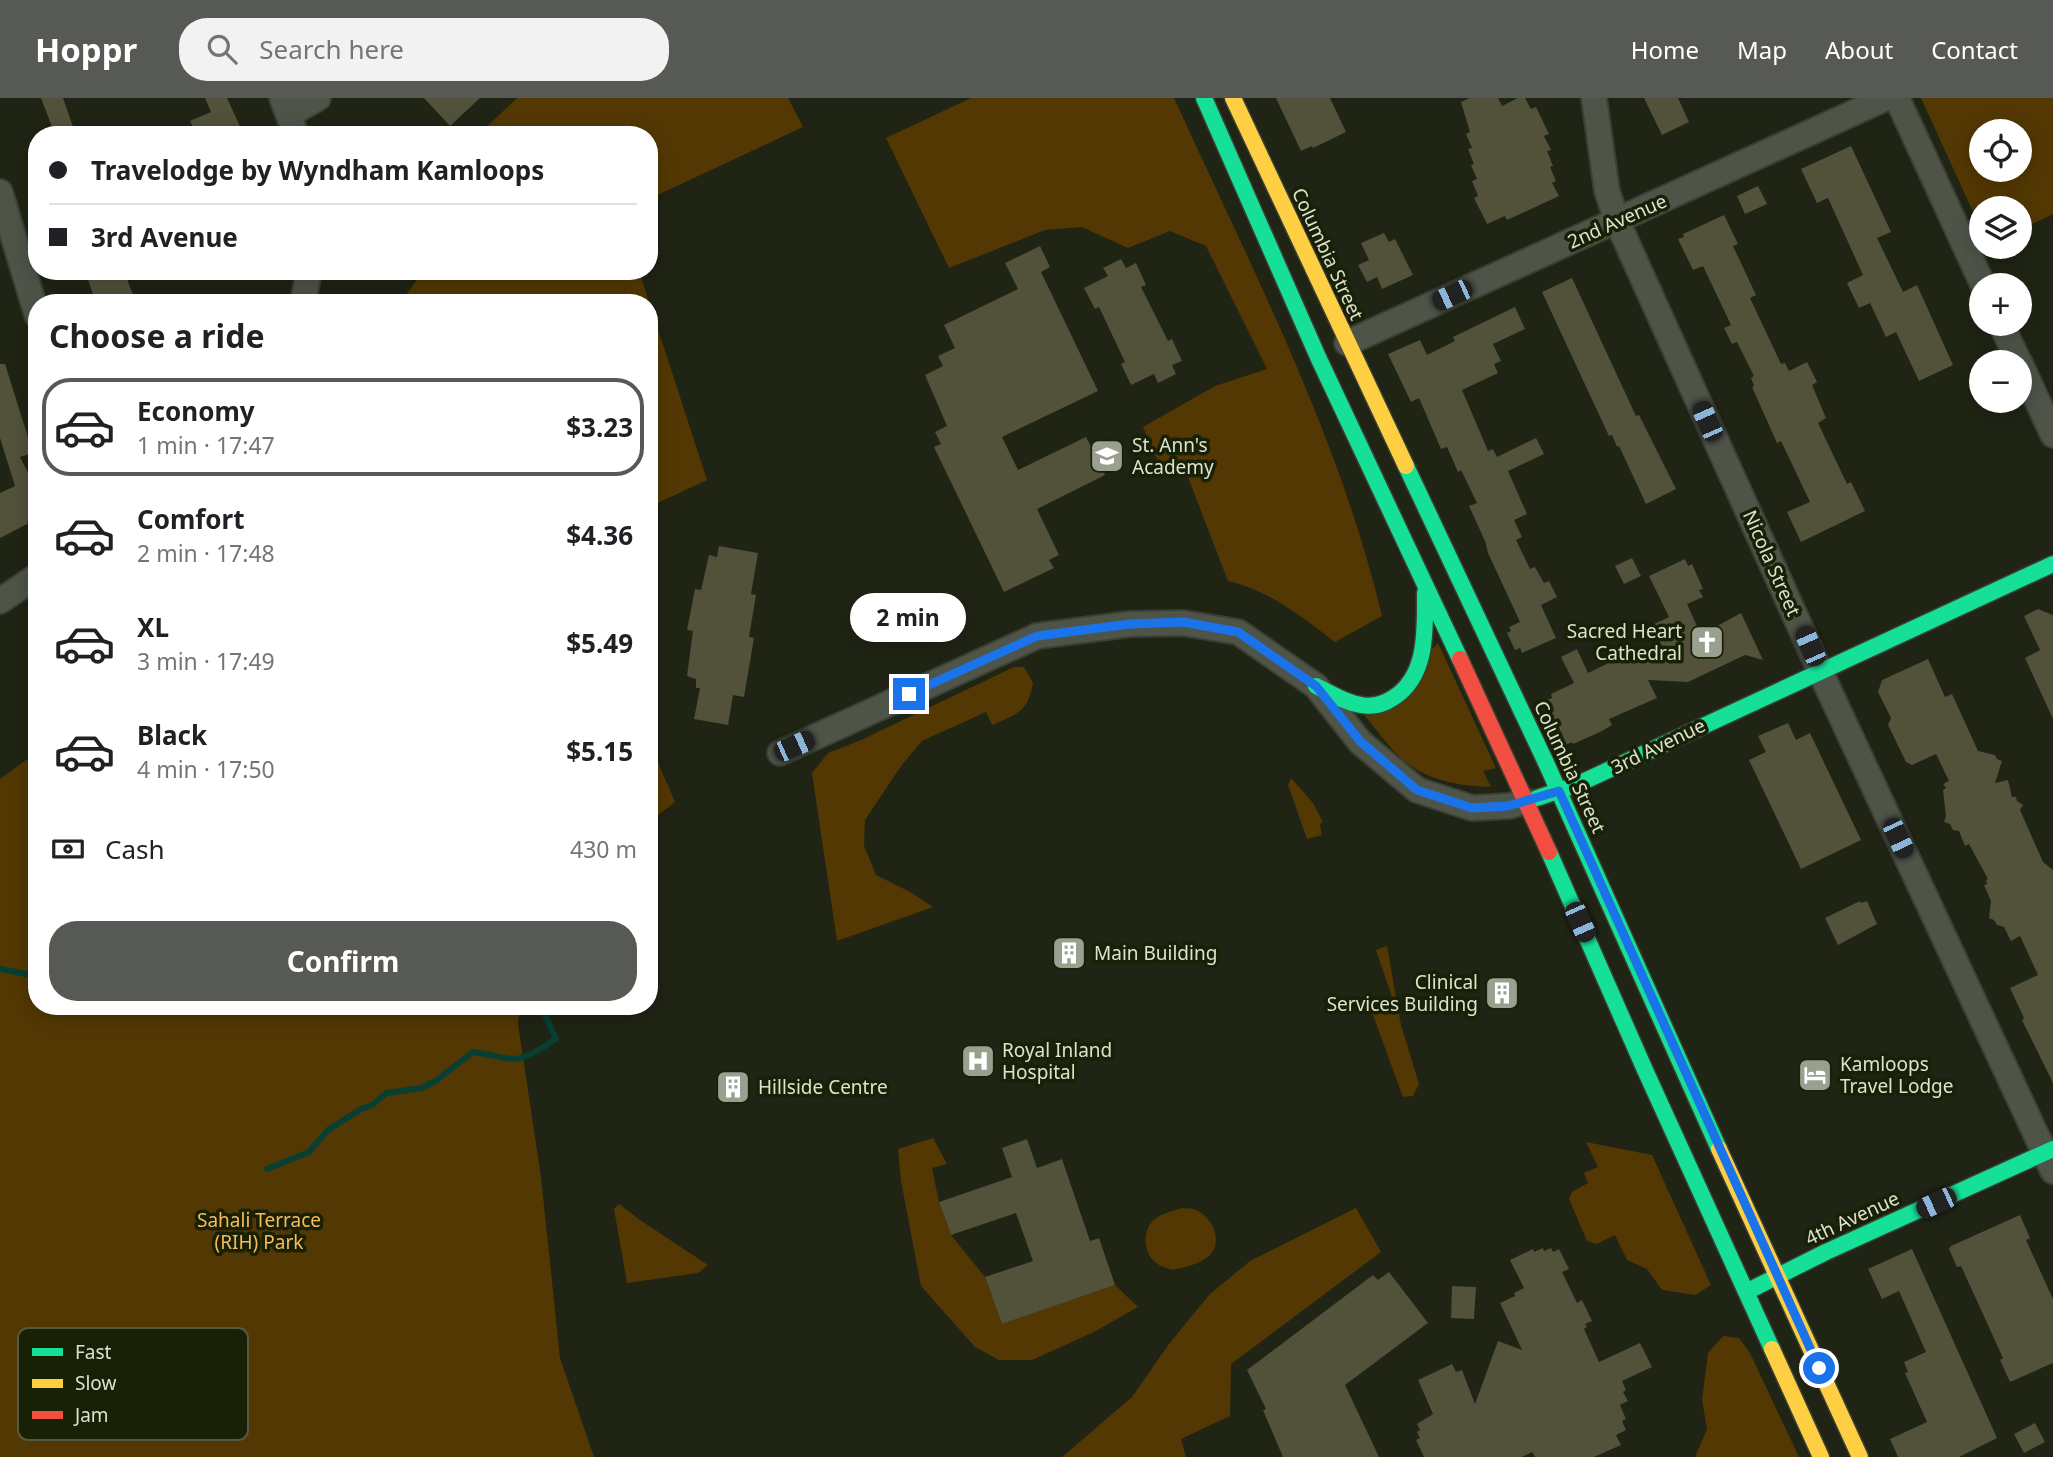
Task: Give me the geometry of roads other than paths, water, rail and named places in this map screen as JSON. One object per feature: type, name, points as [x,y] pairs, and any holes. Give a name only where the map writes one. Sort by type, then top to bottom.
[{"type":"main road","points":[[1204,98],[1318,357],[1526,801],[1821,1457]]},
{"type":"main road","name":"Columbia Street","points":[[1233,98],[1559,791],[1776,1277],[1860,1457]]},
{"type":"main road","name":"3rd Avenue","points":[[1526,801],[1559,791],[2053,564]]},
{"type":"main road","points":[[1316,686],[1362,706],[1381,704],[1396,697],[1408,683],[1420,661],[1425,636],[1425,586]]},
{"type":"main road","name":"4th Avenue","points":[[1745,1293],[2050,1157]]},
{"type":"street","points":[[289,116],[318,98]]},
{"type":"street","name":"Nicola Street","points":[[1594,98],[1607,191],[1617,221],[1820,671],[2050,1157]]},
{"type":"street","name":"2nd Avenue","points":[[1347,343],[1886,98]]},
{"type":"street","points":[[1897,98],[1977,273]]},
{"type":"street","points":[[0,192],[31,294]]},
{"type":"street","points":[[2032,391],[2053,435]]},
{"type":"street","points":[[0,601],[28,582]]},
{"type":"street","name":"3rd Avenue","points":[[780,753],[1037,636],[1130,624],[1183,622],[1238,632],[1316,686],[1360,741],[1417,790],[1472,808],[1508,806],[1526,801]]},
{"type":"waterway","points":[[0,969],[28,974]]},
{"type":"waterway","points":[[267,1169],[309,1152],[328,1130],[372,1105],[387,1093],[422,1088],[437,1080],[473,1052],[513,1059],[524,1057],[541,1048],[556,1039],[545,1015]]},
{"type":"place","name":"St. Ann's Academy","points":[[1107,456]]},
{"type":"place","name":"Sacred Heart Cathedral","points":[[1707,642]]},
{"type":"place","name":"Main Building","points":[[1069,953]]},
{"type":"place","name":"Clinical Services Building","points":[[1502,993]]},
{"type":"place","name":"Royal Inland Hospital","points":[[978,1061]]},
{"type":"place","name":"Kamloops Travel Lodge","points":[[1815,1075]]},
{"type":"place","name":"Hillside Centre","points":[[733,1087]]},
{"type":"park label","name":"Sahali Terrace (RIH) Park","points":[[259,1231]]}]
